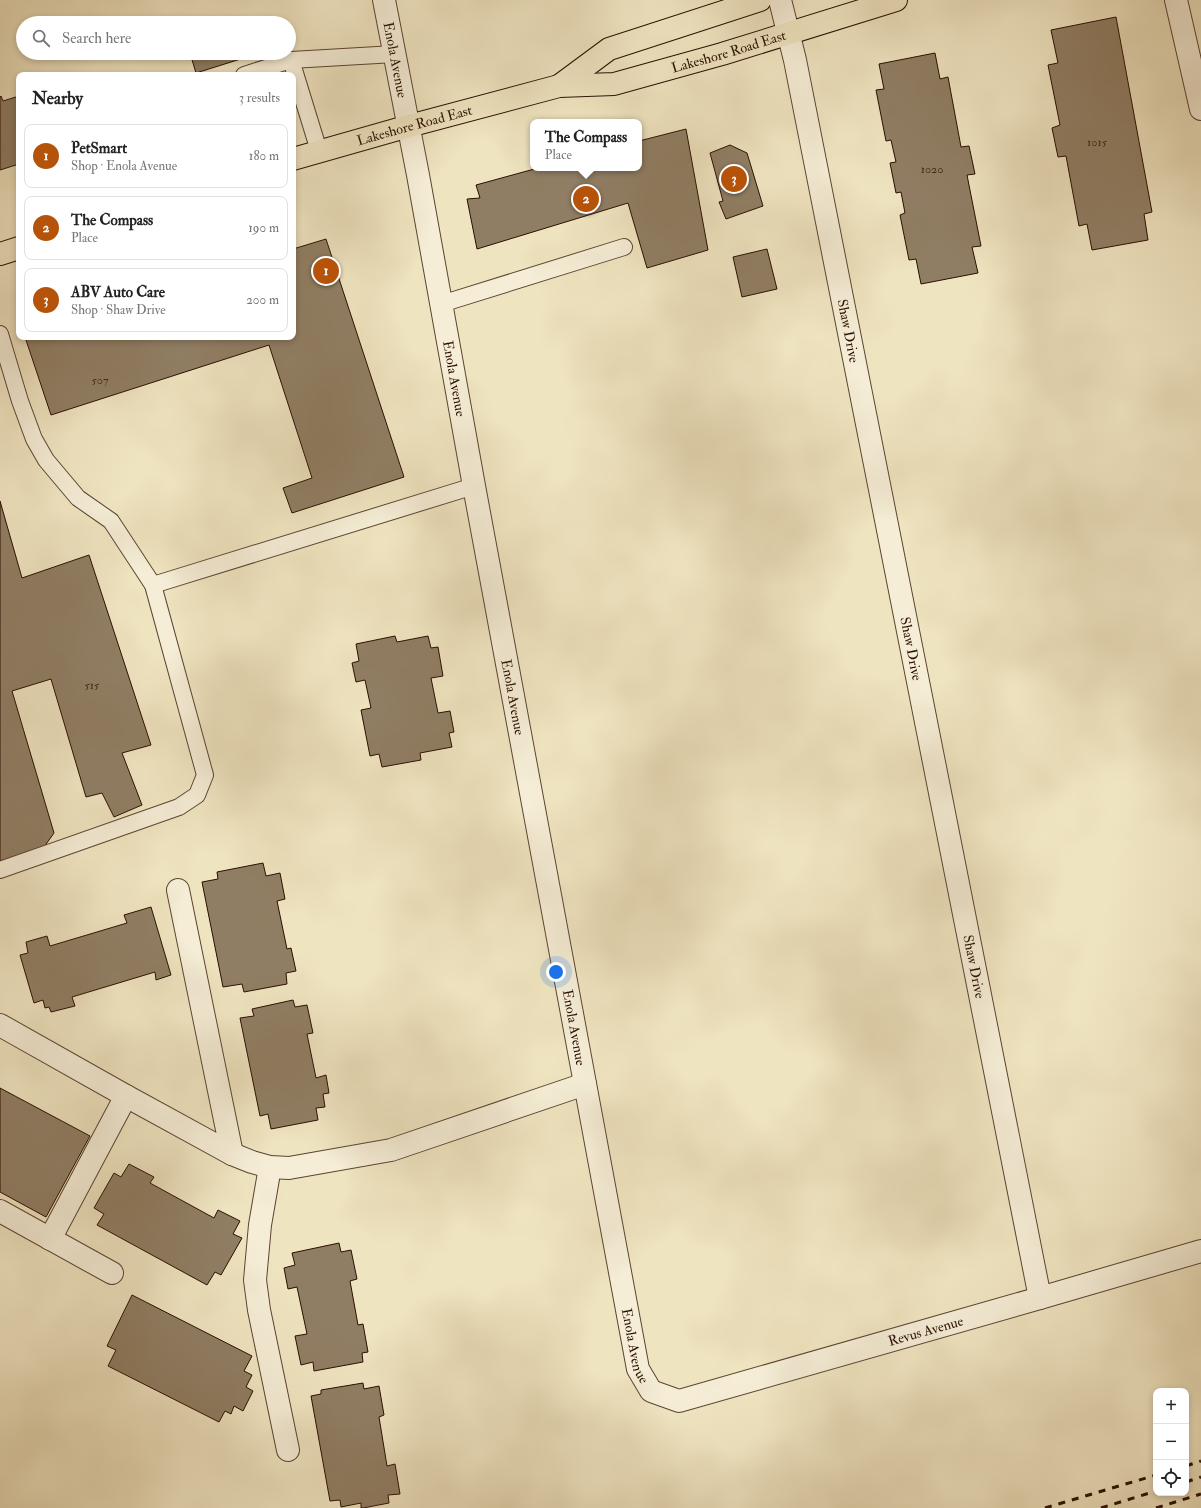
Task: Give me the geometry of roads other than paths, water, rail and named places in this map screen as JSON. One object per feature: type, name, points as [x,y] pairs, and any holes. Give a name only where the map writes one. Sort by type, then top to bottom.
[{"type":"main road","name":"Lakeshore Road East","points":[[559,86],[609,49],[681,24],[760,0]]},
{"type":"main road","name":"Lakeshore Road East","points":[[296,159],[319,151],[409,126],[559,86],[614,84],[722,54],[896,0]]},
{"type":"main road","points":[[0,254],[16,249]]},
{"type":"street","name":"Enola Avenue","points":[[384,0],[409,126],[474,486],[638,1369],[651,1391]]},
{"type":"street","name":"Shaw Drive","points":[[780,0],[789,33],[1040,1298]]},
{"type":"street","points":[[1176,0],[1201,109]]},
{"type":"street","points":[[178,890],[232,1154]]},
{"type":"street","points":[[0,1025],[232,1154],[270,1167],[289,1168],[390,1150],[585,1084]]},
{"type":"street","points":[[50,1239],[126,1096]]},
{"type":"street","points":[[270,1167],[260,1225],[255,1280],[259,1310],[288,1450]]},
{"type":"street","points":[[0,1211],[112,1273]]},
{"type":"street","name":"Revus Avenue","points":[[651,1391],[679,1401],[1201,1251]]},
{"type":"lane","points":[[296,60],[394,54]]},
{"type":"lane","points":[[253,72],[291,60],[293,72]]},
{"type":"lane","points":[[296,92],[298,105],[319,151]]},
{"type":"lane","points":[[441,304],[624,247]]},
{"type":"lane","points":[[0,334],[20,401],[34,440],[46,460],[78,498],[111,521],[153,585],[205,775],[198,794],[179,807],[0,870]]},
{"type":"lane","points":[[153,585],[474,486]]},
{"type":"railway","points":[[1189,1465],[1201,1461]]},
{"type":"railway","points":[[1045,1508],[1153,1476]]},
{"type":"railway","points":[[1189,1481],[1201,1477]]},
{"type":"railway","points":[[1101,1508],[1153,1492]]},
{"type":"railway","points":[[1156,1508],[1201,1494]]},
{"type":"place","name":"ABV Auto Care","points":[[734,179]]},
{"type":"place","name":"The Compass","points":[[586,199]]},
{"type":"place","name":"PetSmart","points":[[326,271]]}]
